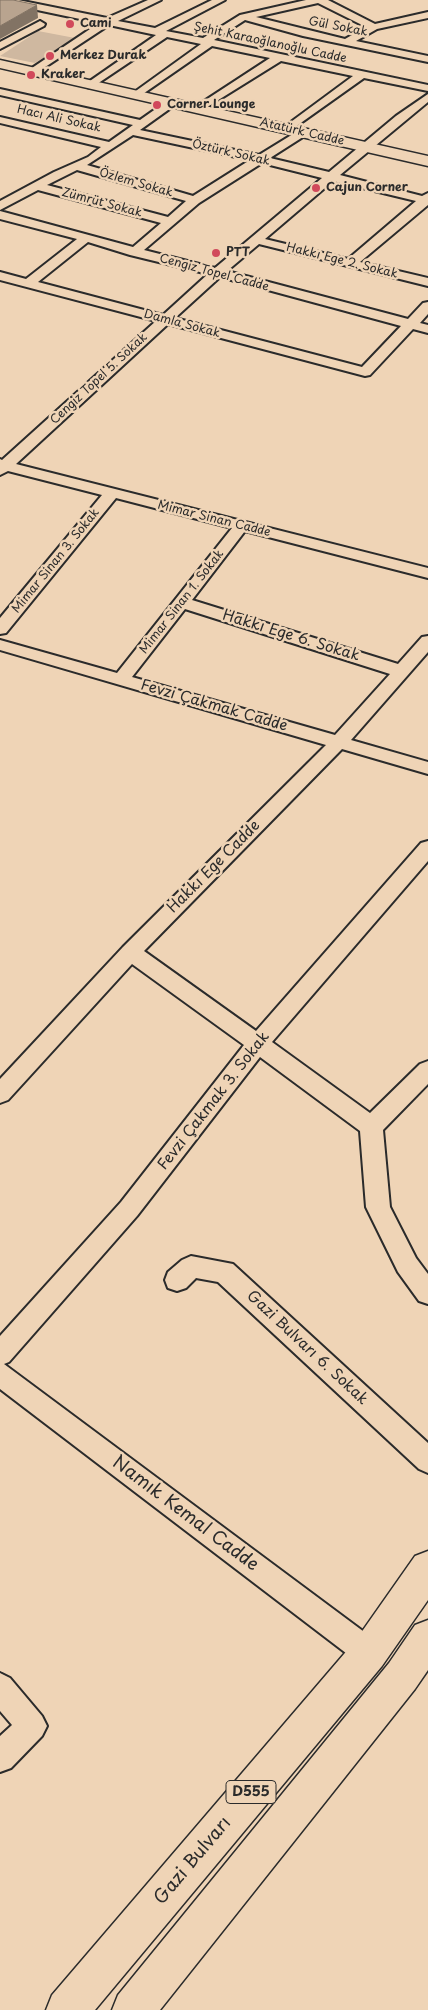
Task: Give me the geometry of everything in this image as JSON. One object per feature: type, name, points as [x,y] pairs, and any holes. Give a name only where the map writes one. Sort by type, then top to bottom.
[{"type":"main road","name":"Atatürk Cadde","points":[[1,66],[428,161]]},
{"type":"main road","name":"Gazi Bulvarı","points":[[67,2010],[369,1653],[428,1569]]},
{"type":"main road","name":"D555","points":[[134,2010],[402,1676],[428,1638]]},
{"type":"street","name":"Şehit Karaoğlanoğlu Cadde","points":[[4,0],[159,34],[428,88]]},
{"type":"street","points":[[33,72],[106,22],[156,0]]},
{"type":"street","points":[[92,85],[159,34],[220,0]]},
{"type":"street","points":[[137,95],[244,16],[320,0],[374,27]]},
{"type":"street","points":[[53,10],[67,3]]},
{"type":"street","points":[[347,42],[374,27],[428,15]]},
{"type":"street","name":"Gül Sokak","points":[[244,16],[303,33],[428,59]]},
{"type":"street","points":[[0,46],[40,24]]},
{"type":"street","points":[[380,79],[428,44]]},
{"type":"street","points":[[199,109],[278,58]]},
{"type":"street","points":[[134,252],[168,220],[195,200],[261,159],[361,75]]},
{"type":"street","points":[[0,92],[141,124]]},
{"type":"street","name":"Cengiz Topel 5. Sokak","points":[[2,466],[216,274],[428,97]]},
{"type":"street","points":[[0,206],[111,146],[171,103]]},
{"type":"street","points":[[0,131],[23,125],[42,117],[60,105]]},
{"type":"street","points":[[408,112],[422,115]]},
{"type":"street","name":"Hacı Ali Sokak","points":[[0,120],[111,146]]},
{"type":"street","name":"Öztürk Sokak","points":[[130,131],[261,159],[331,178],[427,200]]},
{"type":"street","name":"Özlem Sokak","points":[[77,166],[195,200]]},
{"type":"street","name":"Zümrüt Sokak","points":[[36,186],[168,220]]},
{"type":"street","points":[[351,263],[427,200]]},
{"type":"street","name":"Cengiz Topel Cadde","points":[[0,215],[428,329]]},
{"type":"street","points":[[28,284],[86,238]]},
{"type":"street","name":"Hakkı Ege 2. Sokak","points":[[256,240],[428,282]]},
{"type":"street","name":"Damla Sokak","points":[[0,276],[365,372],[410,324]]},
{"type":"street","points":[[410,324],[428,306]]},
{"type":"street","name":"Mimar Sinan Cadde","points":[[2,466],[428,573]]},
{"type":"street","name":"Mimar Sinan 3. Sokak","points":[[0,629],[112,493]]},
{"type":"street","name":"Mimar Sinan 1. Sokak","points":[[122,678],[242,525]]},
{"type":"street","name":"Hakkı Ege 6. Sokak","points":[[182,602],[400,671]]},
{"type":"street","name":"Hakkı Ege Cadde","points":[[0,1094],[130,952],[339,742],[428,641]]},
{"type":"street","name":"Fevzi Çakmak Cadde","points":[[0,645],[122,678],[428,768]]},
{"type":"street","name":"Fevzi Çakmak 3. Sokak","points":[[0,1354],[129,1209],[257,1044],[428,848]]},
{"type":"street","points":[[130,952],[336,1099],[371,1127],[378,1208],[407,1265],[428,1293]]},
{"type":"street","points":[[371,1127],[428,1070]]},
{"type":"street","name":"Gazi Bulvarı 6. Sokak","points":[[177,1280],[191,1267],[224,1272],[428,1460]]},
{"type":"street","name":"Namık Kemal Cadde","points":[[0,1374],[369,1653]]},
{"type":"street","points":[[0,1688],[32,1726],[0,1757]]},
{"type":"shaded area","points":[[38,31],[75,38],[35,63],[0,56]]},
{"type":"building","points":[[0,0],[13,0],[37,5],[0,26]]},
{"type":"place","name":"Cami","points":[[70,24]]},
{"type":"place","name":"Merkez Durak","points":[[50,56]]},
{"type":"place","name":"Kraker","points":[[31,75]]},
{"type":"place","name":"Corner Lounge","points":[[157,105]]},
{"type":"place","name":"Cajun Corner","points":[[316,188]]},
{"type":"place","name":"PTT","points":[[216,253]]}]
